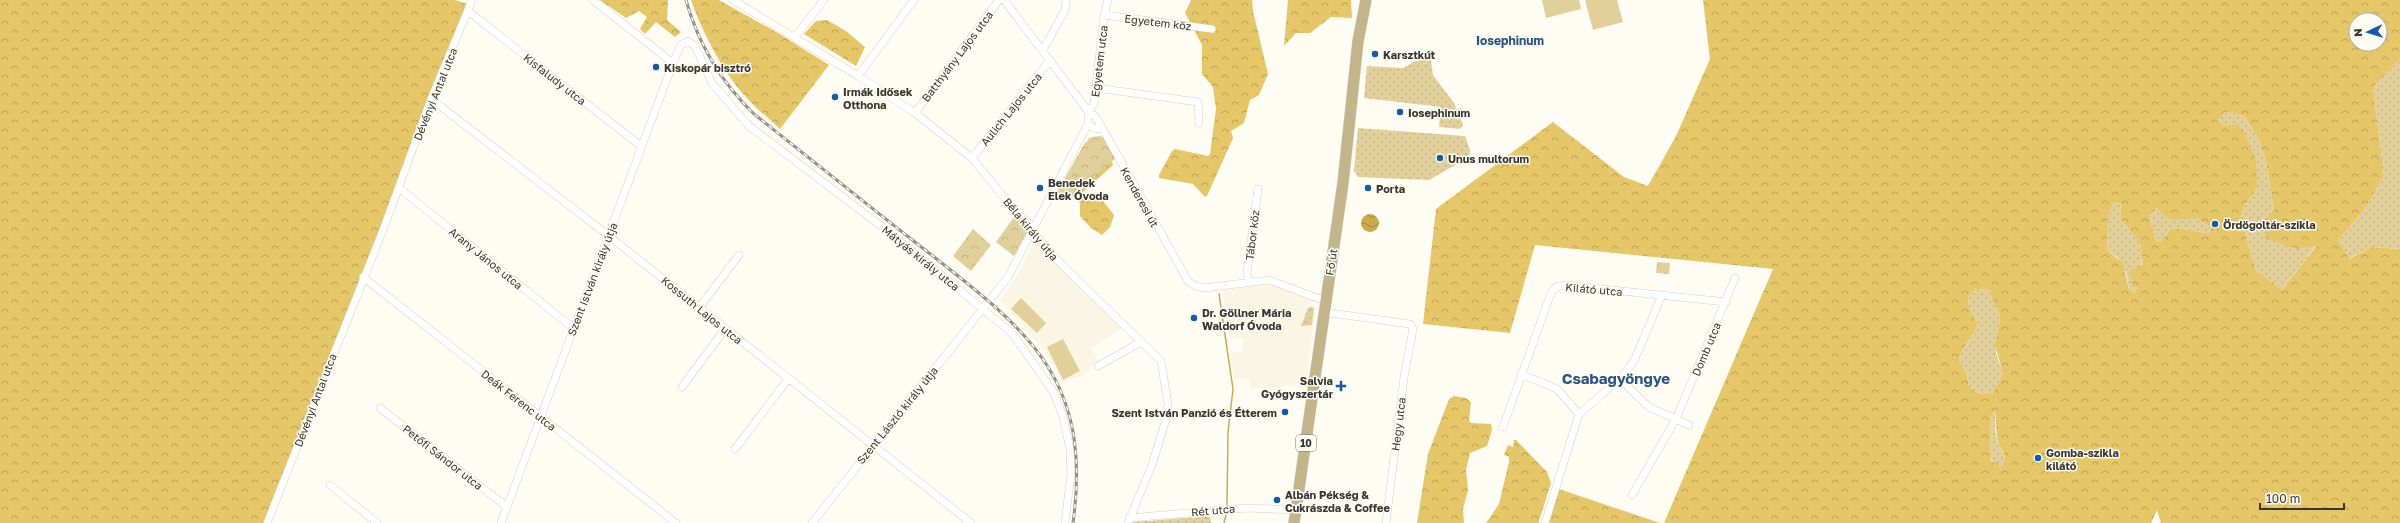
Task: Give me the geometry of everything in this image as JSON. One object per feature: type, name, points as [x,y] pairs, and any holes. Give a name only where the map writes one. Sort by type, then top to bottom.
[{"type":"main road","name":"Fő út","points":[[1294,523],[1324,306],[1343,183],[1358,41],[1366,0]]},
{"type":"street","name":"Dévényi Antal utca","points":[[267,523],[399,188],[431,99],[472,0]]},
{"type":"street","points":[[593,0],[673,63]]},
{"type":"street","name":"Béla király útja","points":[[733,0],[858,76],[915,113],[972,158],[1016,213],[1029,223],[1036,237],[1064,267],[1161,361],[1168,409],[1156,455],[1128,520]]},
{"type":"street","points":[[795,37],[824,0]]},
{"type":"street","points":[[858,76],[914,0]]},
{"type":"street","name":"Batthyány Lajos utca","points":[[915,113],[999,0]]},
{"type":"street","name":"Kenderesi út","points":[[1004,0],[1088,111],[1096,116],[1188,281],[1195,286],[1204,288],[1269,280],[1324,306],[1410,324],[1412,326]]},
{"type":"street","points":[[1043,50],[1065,10],[1066,0]]},
{"type":"street","name":"Egyetem utca","points":[[983,308],[1008,277],[1088,124],[1088,111],[1094,104],[1104,15],[1108,0]]},
{"type":"street","name":"Kisfaludy utca","points":[[468,11],[641,146]]},
{"type":"street","name":"Egyetem köz","points":[[1104,15],[1212,29]]},
{"type":"street","name":"Szent István király útja","points":[[501,523],[539,416],[609,236],[641,146],[673,63],[680,45],[688,41]]},
{"type":"street","name":"Mátyás király utca","points":[[688,41],[693,44],[712,83],[749,126],[863,212],[1012,333],[1054,393],[1063,417],[1070,449],[1070,492],[1065,523]]},
{"type":"street","name":"Aulich Lajos utca","points":[[972,158],[1050,60]]},
{"type":"street","points":[[1096,88],[1198,102],[1199,123]]},
{"type":"street","name":"Kossuth Lajos utca","points":[[431,99],[609,236],[971,523]]},
{"type":"street","points":[[1088,124],[1094,128],[1103,129]]},
{"type":"street","name":"Arany János utca","points":[[399,188],[573,328]]},
{"type":"street","name":"Tábor köz","points":[[1250,282],[1247,272],[1258,189]]},
{"type":"street","points":[[699,308],[739,255]]},
{"type":"street","name":"Deák Ferenc utca","points":[[363,277],[676,523]]},
{"type":"street","name":"Domb utca","points":[[1632,494],[1676,419],[1735,278]]},
{"type":"street","name":"Kilátó utca","points":[[1503,428],[1551,293],[1556,287],[1565,285],[1726,302]]},
{"type":"street","points":[[1545,523],[1579,414],[1620,379],[1634,361],[1662,295]]},
{"type":"street","name":"Szent László király útja","points":[[812,523],[873,444],[983,308]]},
{"type":"street","name":"Hegy utca","points":[[1386,523],[1412,326]]},
{"type":"street","points":[[682,387],[725,329]]},
{"type":"street","points":[[1098,366],[1141,342]]},
{"type":"street","points":[[1522,374],[1557,389],[1579,414]]},
{"type":"street","points":[[735,449],[788,378]]},
{"type":"street","points":[[1620,379],[1649,408],[1689,425]]},
{"type":"street","name":"Petőfi Sándor utca","points":[[380,408],[507,507]]},
{"type":"street","points":[[330,485],[377,523]]},
{"type":"street","name":"Rét utca","points":[[1128,520],[1254,507],[1296,510]]},
{"type":"shaded area","points":[[1034,240],[1056,262],[1055,265],[1061,267],[1122,328],[1091,349],[1099,362],[1090,367],[1092,371],[1063,383],[1055,366],[1044,350],[1000,300],[1019,273]]},
{"type":"shaded area","points":[[1256,284],[1273,286],[1310,300],[1315,308],[1306,384],[1250,389],[1250,379],[1234,380],[1230,353],[1243,351],[1243,339],[1231,338],[1223,291]]},
{"type":"green space","points":[[0,0],[455,0],[471,5],[267,523],[0,523]]},
{"type":"green space","points":[[600,0],[668,0],[667,20],[681,32],[675,37],[656,22],[645,34],[640,29],[647,17],[639,11],[626,18]]},
{"type":"green space","points":[[691,0],[719,0],[778,33],[829,65],[780,129],[750,101],[729,76],[707,38]]},
{"type":"green space","points":[[1191,0],[1252,0],[1253,11],[1268,74],[1259,95],[1250,100],[1244,123],[1231,131],[1233,138],[1207,196],[1205,197],[1193,184],[1159,178],[1159,175],[1172,151],[1175,149],[1208,156],[1210,154],[1216,109],[1213,87],[1202,74],[1202,45],[1185,13]]},
{"type":"green space","points":[[1288,0],[1351,0],[1352,18],[1331,17],[1310,33],[1296,33],[1284,46]]},
{"type":"green space","points":[[1542,0],[1579,0],[1581,9],[1546,18]]},
{"type":"green space","points":[[1585,0],[1617,0],[1623,22],[1593,30]]},
{"type":"green space","points":[[1703,0],[2400,0],[2400,59],[2373,87],[2384,176],[2364,210],[2338,240],[2349,259],[2372,247],[2400,249],[2400,523],[2161,523],[2157,510],[2151,523],[1664,523],[1773,269],[1535,245],[1510,333],[1423,324],[1436,209],[1553,122],[1624,177],[1648,186],[1676,136],[1710,59]],"holes":[[[2226,112],[2244,116],[2258,138],[2266,161],[2274,211],[2262,221],[2266,239],[2297,249],[2317,245],[2282,290],[2256,270],[2241,217],[2244,207],[2257,188],[2256,160],[2243,130],[2237,124],[2228,126],[2217,121]],[[2119,203],[2122,205],[2121,219],[2138,239],[2142,249],[2142,265],[2131,270],[2132,284],[2138,288],[2134,293],[2129,289],[2123,263],[2107,250],[2110,210],[2113,204]],[[2157,208],[2171,219],[2179,220],[2197,218],[2211,228],[2211,234],[2179,228],[2170,230],[2160,242],[2156,242],[2149,216]],[[1976,289],[1990,290],[1993,303],[1999,311],[2000,321],[1995,345],[2002,370],[2001,378],[1993,393],[1979,394],[1969,387],[1967,374],[1959,360],[1962,350],[1978,325],[1969,307],[1968,297]],[[1995,408],[1998,442],[2004,455],[2003,463],[2000,469],[1998,463],[1992,462],[1990,458],[1991,414]]]},
{"type":"green space","points":[[827,20],[846,31],[865,47],[856,66],[804,34],[816,21]]},
{"type":"green space","points":[[1430,53],[1433,75],[1454,103],[1463,125],[1460,129],[1439,127],[1441,107],[1364,98],[1367,66],[1403,68]]},
{"type":"green space","points":[[2400,59],[2400,249],[2372,247],[2348,259],[2338,240],[2364,210],[2384,176],[2373,87]]},
{"type":"green space","points":[[2226,112],[2244,116],[2258,138],[2266,161],[2274,211],[2317,244],[2282,290],[2256,270],[2248,245],[2241,217],[2244,207],[2257,188],[2228,126],[2217,121]]},
{"type":"green space","points":[[1358,128],[1465,136],[1470,150],[1469,157],[1429,180],[1358,177],[1354,171]]},
{"type":"green space","points":[[1099,136],[1105,137],[1116,158],[1067,199],[1057,192],[1089,138]]},
{"type":"green space","points":[[1089,141],[1111,160],[1113,165],[1083,192],[1103,201],[1114,215],[1110,227],[1102,235],[1091,228],[1080,216],[1080,203],[1066,190],[1060,187],[1085,143]]},
{"type":"green space","points":[[2119,203],[2122,205],[2125,225],[2136,235],[2143,251],[2138,288],[2134,293],[2129,289],[2126,272],[2118,258],[2107,250],[2108,217],[2113,204]]},
{"type":"green space","points":[[2157,208],[2188,218],[2197,218],[2211,228],[2211,234],[2179,228],[2170,230],[2160,242],[2156,242],[2149,216]]},
{"type":"green space","points":[[1017,213],[1029,228],[1014,256],[996,242]]},
{"type":"green space","points":[[973,229],[991,245],[971,271],[953,256]]},
{"type":"green space","points":[[1657,262],[1670,263],[1669,274],[1656,273]]},
{"type":"green space","points":[[1976,289],[1990,290],[1993,303],[1999,311],[2000,321],[1996,353],[2002,370],[2001,378],[1994,393],[1979,394],[1969,387],[1967,374],[1959,360],[1962,350],[1978,325],[1969,307],[1968,297]]},
{"type":"green space","points":[[1021,298],[1046,323],[1037,333],[1011,309]]},
{"type":"green space","points":[[1308,308],[1314,308],[1312,325],[1301,326]]},
{"type":"green space","points":[[1063,339],[1080,371],[1063,380],[1047,347]]},
{"type":"green space","points":[[1454,396],[1466,398],[1471,402],[1469,421],[1471,423],[1491,424],[1492,430],[1487,446],[1470,453],[1466,470],[1468,490],[1463,509],[1464,523],[1417,523],[1428,454],[1449,399]]},
{"type":"green space","points":[[1995,407],[1996,435],[1998,444],[2004,456],[2003,464],[2000,470],[1990,458],[1991,413]]},
{"type":"green space","points":[[1514,440],[1516,440],[1547,472],[1551,483],[1539,521],[1538,523],[1486,523],[1499,504],[1509,462],[1509,457],[1504,455],[1508,445],[1513,447]]},
{"type":"green space","points":[[1556,488],[1660,523],[1545,523]]},
{"type":"green space","points":[[1210,516],[1211,523],[1133,523],[1134,522]]},
{"type":"water","points":[[1370,214],[1376,217],[1379,223],[1376,229],[1370,232],[1364,229],[1361,223],[1364,217]]},
{"type":"waterway","points":[[1219,294],[1233,389],[1228,432],[1227,505]]},
{"type":"waterway","points":[[1224,523],[1226,515]]},
{"type":"railway","points":[[686,0],[697,32],[712,62],[742,102],[754,114],[987,300],[1017,328],[1042,357],[1060,390],[1072,427],[1077,471],[1073,523]]},
{"type":"place","name":"Karsztkút","points":[[1375,54]]},
{"type":"place","name":"Kiskopár bisztró","points":[[656,67]]},
{"type":"place","name":"Irmák Idősek Otthona","points":[[835,97]]},
{"type":"place","name":"Iosephinum","points":[[1400,112]]},
{"type":"place","name":"Unus multorum","points":[[1440,158]]},
{"type":"place","name":"Benedek Elek Óvoda","points":[[1040,188]]},
{"type":"place","name":"Porta","points":[[1368,188]]},
{"type":"place","name":"Ördögoltár-szikla","points":[[2215,224]]},
{"type":"place","name":"Dr. Göllner Mária Waldorf Óvoda","points":[[1194,318]]},
{"type":"place","name":"Salvia Gyógyszertár","points":[[1341,386]]},
{"type":"place","name":"Szent István Panzió és Étterem","points":[[1285,412]]},
{"type":"place","name":"Gomba-szikla kilátó","points":[[2038,458]]},
{"type":"place","name":"Albán Pékség & Cukrászda & Coffee","points":[[1277,500]]},
{"type":"district","name":"Iosephinum","points":[[1510,40]]},
{"type":"district","name":"Csabagyöngye","points":[[1616,378]]}]
